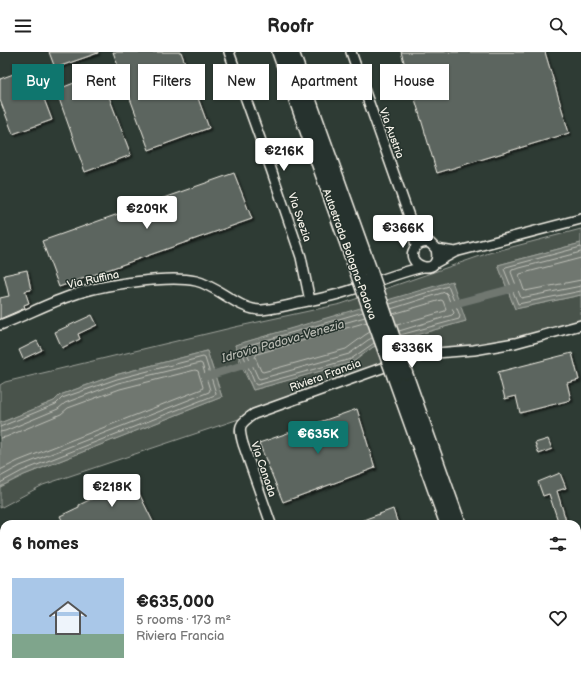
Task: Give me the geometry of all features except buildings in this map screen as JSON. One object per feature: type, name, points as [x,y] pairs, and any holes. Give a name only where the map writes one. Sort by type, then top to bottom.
[{"type":"highway","name":"Autostrada Bologna-Padova","points":[[279,52],[365,276]]},
{"type":"highway","name":"Autostrada Bologna-Padova","points":[[292,52],[446,520]]},
{"type":"highway","name":"Autostrada Bologna-Padova","points":[[399,374],[458,520]]},
{"type":"street","name":"Via Svezia","points":[[229,52],[301,257],[310,300]]},
{"type":"street","name":"Via Austria","points":[[351,52],[411,222],[416,246]]},
{"type":"street","points":[[413,258],[417,264],[423,267],[428,267],[455,252],[581,219]]},
{"type":"street","name":"Via Austria","points":[[411,222],[426,242]]},
{"type":"street","points":[[400,274],[413,258],[416,246],[421,243],[430,243],[436,249],[438,256],[435,263]]},
{"type":"street","points":[[436,249],[455,252]]},
{"type":"street","name":"Via Ruffina","points":[[0,325],[28,315],[59,300],[94,289],[161,280],[174,279],[196,281],[211,287],[240,304],[260,310],[343,293],[423,267]]},
{"type":"street","name":"Riviera Francia","points":[[243,421],[254,414],[404,360],[436,353],[474,350],[515,342],[581,325]]},
{"type":"street","name":"Via Canada","points":[[243,421],[239,431],[242,444],[270,520]]},
{"type":"shaded area","points":[[581,229],[581,243],[498,265],[515,309],[581,295],[581,325],[515,343],[436,353],[369,372],[236,420],[43,485],[0,508],[0,487],[24,475],[222,397],[207,351],[115,375],[60,395],[54,401],[0,423],[0,385],[5,382],[235,327],[341,304],[489,253]],"holes":[[[340,315],[466,321],[373,347],[353,362],[253,390],[241,365],[235,345]]]},
{"type":"water","points":[[581,243],[581,295],[515,309],[498,265]]},
{"type":"water","points":[[452,281],[466,321],[373,347],[353,362],[253,390],[235,345]]},
{"type":"water","points":[[207,351],[222,397],[24,475],[0,487],[0,423],[54,401],[60,395],[115,375]]},
{"type":"waterway","name":"Idrovia Padova-Venezia","points":[[450,305],[518,287]]},
{"type":"waterway","name":"Idrovia Padova-Venezia","points":[[205,377],[253,362]]}]
